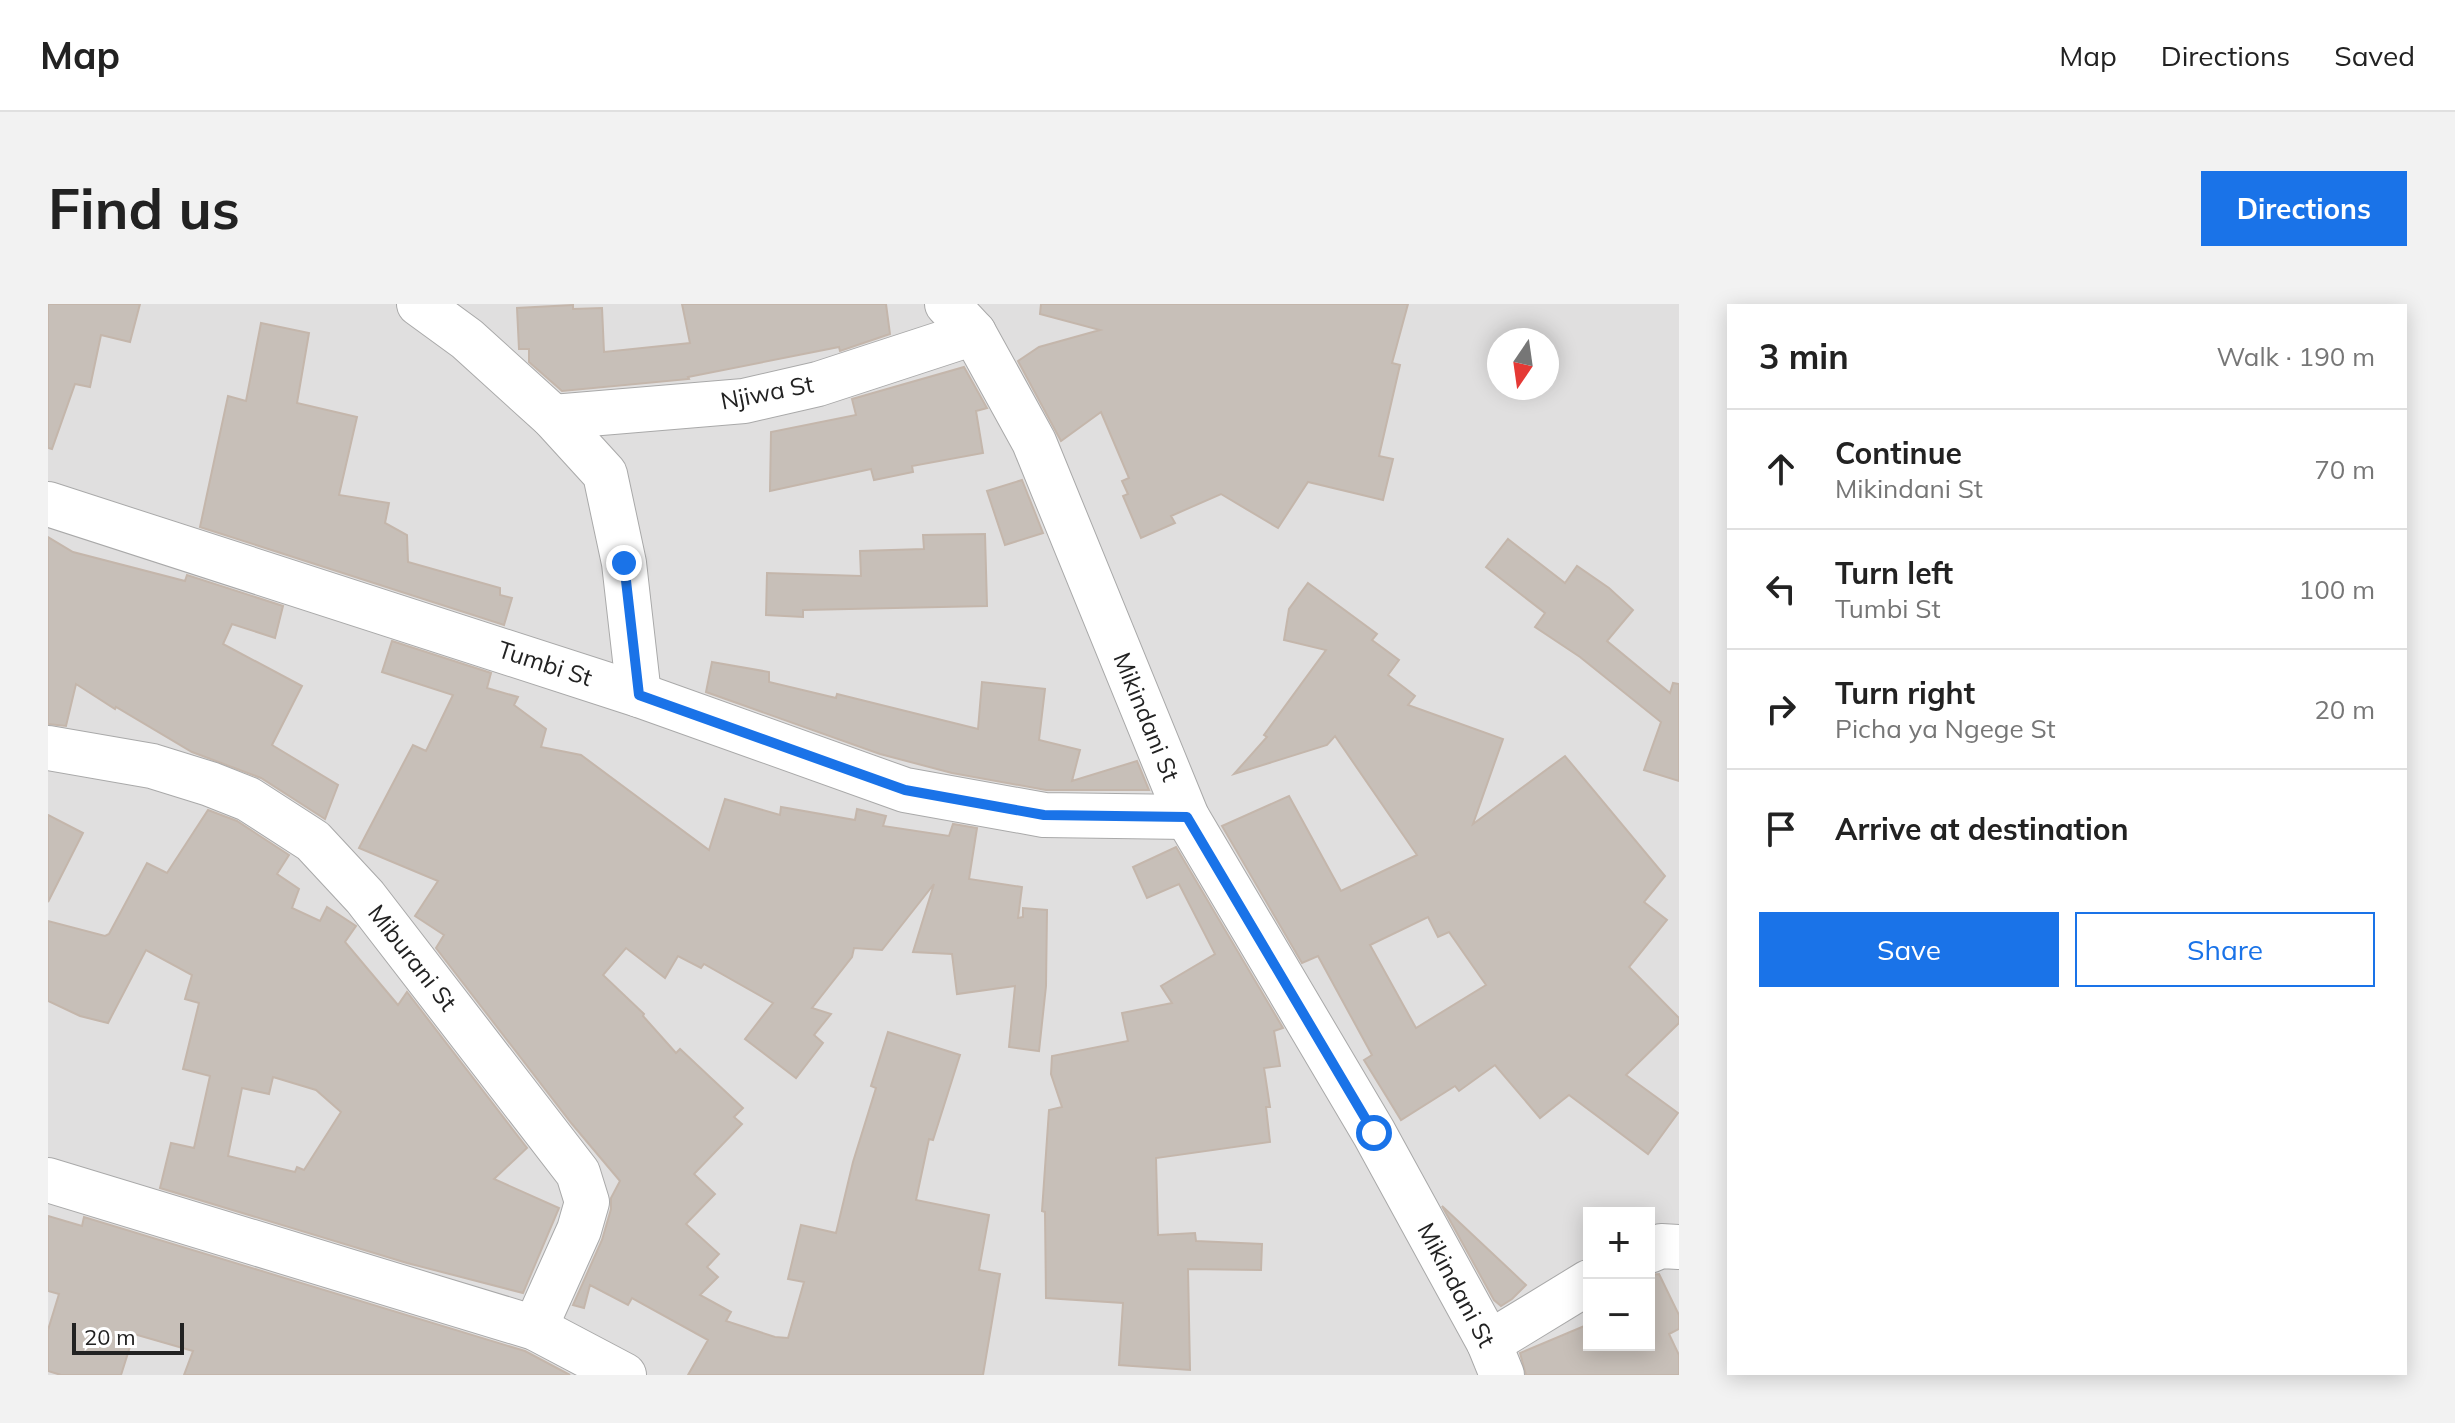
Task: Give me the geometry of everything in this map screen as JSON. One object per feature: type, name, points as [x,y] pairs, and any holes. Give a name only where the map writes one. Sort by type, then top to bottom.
[{"type":"street","points":[[419,304],[467,339],[553,417],[605,474],[624,563],[639,695]]},
{"type":"street","name":"Njiwa St","points":[[553,417],[744,401],[818,384],[960,319]]},
{"type":"street","name":"Mikindani St","points":[[960,319],[1034,442],[1187,817],[1374,1133],[1495,1359]]},
{"type":"street","name":"Tumbi St","points":[[48,504],[639,695],[905,790],[1044,815],[1187,817]]},
{"type":"street","name":"Miburani St","points":[[48,748],[152,766],[248,799],[313,841],[365,897],[578,1173],[587,1202],[579,1230],[535,1328]]},
{"type":"street","points":[[48,1180],[535,1328],[624,1375]]},
{"type":"street","points":[[1655,1248],[1679,1247]]},
{"type":"street","points":[[1495,1359],[1583,1287]]},
{"type":"shaded area","points":[[48,304],[1679,304],[1679,1375],[48,1375]]},
{"type":"building","points":[[48,304],[140,304],[130,342],[101,335],[90,387],[75,384],[52,449],[48,448]]},
{"type":"building","points":[[682,304],[886,304],[890,334],[840,351],[839,347],[689,379],[562,391],[529,362],[529,349],[519,349],[517,308],[573,305],[573,309],[602,308],[604,352],[690,343]]},
{"type":"building","points":[[1041,304],[1408,304],[1392,363],[1400,365],[1379,456],[1393,459],[1383,500],[1308,482],[1278,528],[1221,494],[1171,516],[1175,523],[1141,538],[1123,496],[1128,494],[1122,481],[1129,478],[1101,412],[1061,441],[1018,361],[1039,347],[1100,330],[1040,314]]},
{"type":"building","points":[[261,323],[309,333],[297,403],[357,417],[339,495],[389,503],[385,523],[407,535],[408,562],[500,588],[500,595],[512,598],[504,625],[200,527],[228,396],[246,401]]},
{"type":"building","points":[[964,367],[987,408],[976,411],[983,453],[912,466],[913,472],[874,480],[871,469],[770,491],[771,432],[856,415],[852,399]]},
{"type":"building","points":[[1022,480],[1043,533],[1005,545],[987,491]]},
{"type":"building","points":[[985,534],[987,606],[803,610],[803,617],[766,615],[767,573],[861,576],[860,551],[924,549],[923,535]]},
{"type":"building","points":[[48,537],[73,552],[185,581],[187,575],[283,606],[275,638],[232,624],[223,644],[302,686],[272,745],[338,785],[325,819],[261,778],[192,752],[76,684],[66,726],[48,724]]},
{"type":"building","points":[[1508,539],[1565,583],[1577,566],[1609,588],[1633,610],[1607,641],[1670,693],[1673,683],[1679,684],[1679,781],[1644,770],[1661,722],[1580,657],[1535,627],[1545,613],[1486,567]]},
{"type":"building","points":[[1308,583],[1377,634],[1372,640],[1399,660],[1388,675],[1415,696],[1408,705],[1503,739],[1473,824],[1565,756],[1665,876],[1644,902],[1667,920],[1629,967],[1679,1018],[1679,1023],[1626,1075],[1678,1113],[1648,1154],[1569,1095],[1540,1118],[1495,1065],[1459,1091],[1455,1086],[1401,1120],[1364,1060],[1372,1055],[1318,956],[1302,963],[1222,826],[1289,796],[1341,891],[1417,855],[1335,736],[1327,745],[1234,774],[1267,737],[1264,735],[1326,650],[1284,640],[1289,609]],"holes":[[[1428,917],[1438,937],[1449,932],[1486,985],[1416,1028],[1370,945]]]},
{"type":"building","points":[[392,641],[491,673],[487,688],[518,697],[514,705],[546,729],[541,747],[581,755],[709,850],[725,799],[780,815],[781,807],[855,820],[857,809],[886,816],[883,826],[949,836],[953,824],[977,828],[969,879],[1022,887],[1018,918],[1023,917],[1023,908],[1047,910],[1046,986],[1039,1051],[1009,1047],[1015,986],[957,994],[952,954],[913,952],[934,884],[882,950],[854,948],[852,957],[812,1008],[831,1014],[814,1035],[823,1043],[796,1078],[745,1039],[773,1003],[704,964],[701,968],[678,956],[665,978],[626,948],[603,975],[644,1014],[676,1053],[680,1049],[743,1108],[734,1117],[742,1124],[694,1174],[715,1194],[686,1224],[719,1254],[707,1267],[718,1277],[700,1295],[731,1312],[726,1321],[775,1337],[788,1338],[804,1282],[788,1279],[801,1225],[836,1233],[853,1162],[876,1088],[871,1086],[888,1032],[960,1055],[933,1140],[929,1139],[916,1200],[989,1215],[979,1270],[1000,1274],[983,1375],[688,1375],[708,1340],[632,1298],[628,1305],[590,1285],[584,1308],[573,1305],[602,1240],[611,1198],[620,1181],[436,948],[444,935],[415,916],[438,881],[359,848],[413,745],[426,751],[453,695],[382,672]]},
{"type":"building","points":[[712,662],[769,672],[769,682],[836,698],[837,694],[978,729],[982,682],[1045,689],[1039,740],[1080,750],[1072,781],[1137,761],[1149,790],[1046,790],[952,773],[880,754],[706,692]]},
{"type":"building","points":[[208,810],[237,821],[289,855],[277,874],[299,889],[292,908],[320,921],[327,907],[356,926],[345,942],[398,1005],[407,992],[527,1148],[494,1179],[559,1208],[523,1293],[407,1263],[160,1188],[171,1143],[194,1148],[210,1076],[183,1069],[199,1003],[185,999],[192,975],[146,950],[108,1023],[80,1016],[48,1001],[48,921],[105,936],[109,934],[147,863],[167,873]],"holes":[[[273,1077],[316,1090],[341,1112],[304,1170],[297,1167],[295,1172],[228,1156],[242,1088],[269,1094]]]},
{"type":"building","points":[[48,815],[83,833],[48,902]]},
{"type":"building","points":[[1176,847],[1283,1028],[1274,1031],[1280,1066],[1264,1068],[1270,1107],[1266,1107],[1270,1142],[1156,1158],[1158,1235],[1195,1233],[1196,1241],[1262,1244],[1261,1270],[1188,1269],[1190,1370],[1119,1365],[1123,1303],[1046,1298],[1045,1212],[1042,1211],[1049,1110],[1062,1107],[1051,1074],[1052,1056],[1128,1041],[1122,1013],[1172,1003],[1161,986],[1215,954],[1179,884],[1147,898],[1133,867]]},
{"type":"building","points":[[1442,1206],[1526,1285],[1512,1299],[1501,1306],[1494,1300]]},
{"type":"building","points":[[48,1216],[82,1226],[84,1217],[525,1351],[570,1375],[184,1375],[193,1351],[134,1334],[121,1375],[61,1375],[48,1371],[48,1330],[59,1294],[48,1291]]},
{"type":"building","points":[[1655,1274],[1659,1274],[1679,1315],[1679,1329],[1669,1334],[1679,1355],[1679,1375],[1526,1375],[1520,1353],[1583,1327],[1583,1351],[1655,1351]]},
{"type":"route","points":[[624,563],[639,695],[905,790],[1044,815],[1187,817],[1374,1133]]}]
